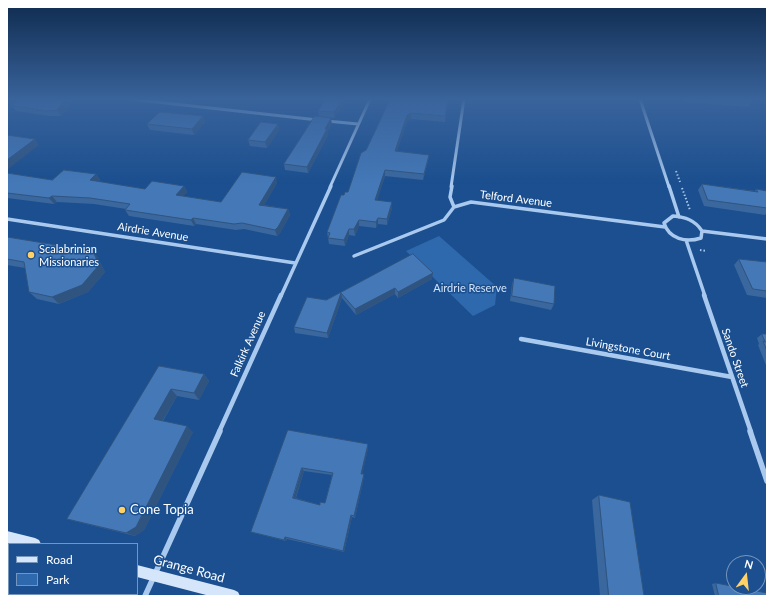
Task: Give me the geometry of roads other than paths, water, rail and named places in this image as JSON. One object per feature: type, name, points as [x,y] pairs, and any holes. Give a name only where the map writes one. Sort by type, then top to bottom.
[{"type":"main road","points":[[7,537],[31,543]]},
{"type":"main road","name":"Grange Road","points":[[138,571],[234,596]]},
{"type":"street","name":"Falkirk Avenue","points":[[145,596],[357,127]]},
{"type":"street","points":[[354,256],[444,220],[454,207],[450,197],[460,127]]},
{"type":"street","points":[[649,127],[679,217]]},
{"type":"street","name":"Telford Avenue","points":[[454,207],[471,202],[665,227]]},
{"type":"street","points":[[702,231],[701,238],[697,240],[686,240],[670,234],[665,227],[666,220],[673,216],[679,217],[691,220],[702,231],[767,239]]},
{"type":"street","name":"Airdrie Avenue","points":[[7,219],[295,263]]},
{"type":"street","name":"Sando Street","points":[[686,240],[767,481]]},
{"type":"street","name":"Livingstone Court","points":[[521,339],[732,377]]},
{"type":"place","name":"Scalabrinian Missionaries","points":[[31,255]]},
{"type":"place","name":"Cone Topia","points":[[122,510]]},
{"type":"park label","name":"Airdrie Reserve","points":[[470,288]]}]
